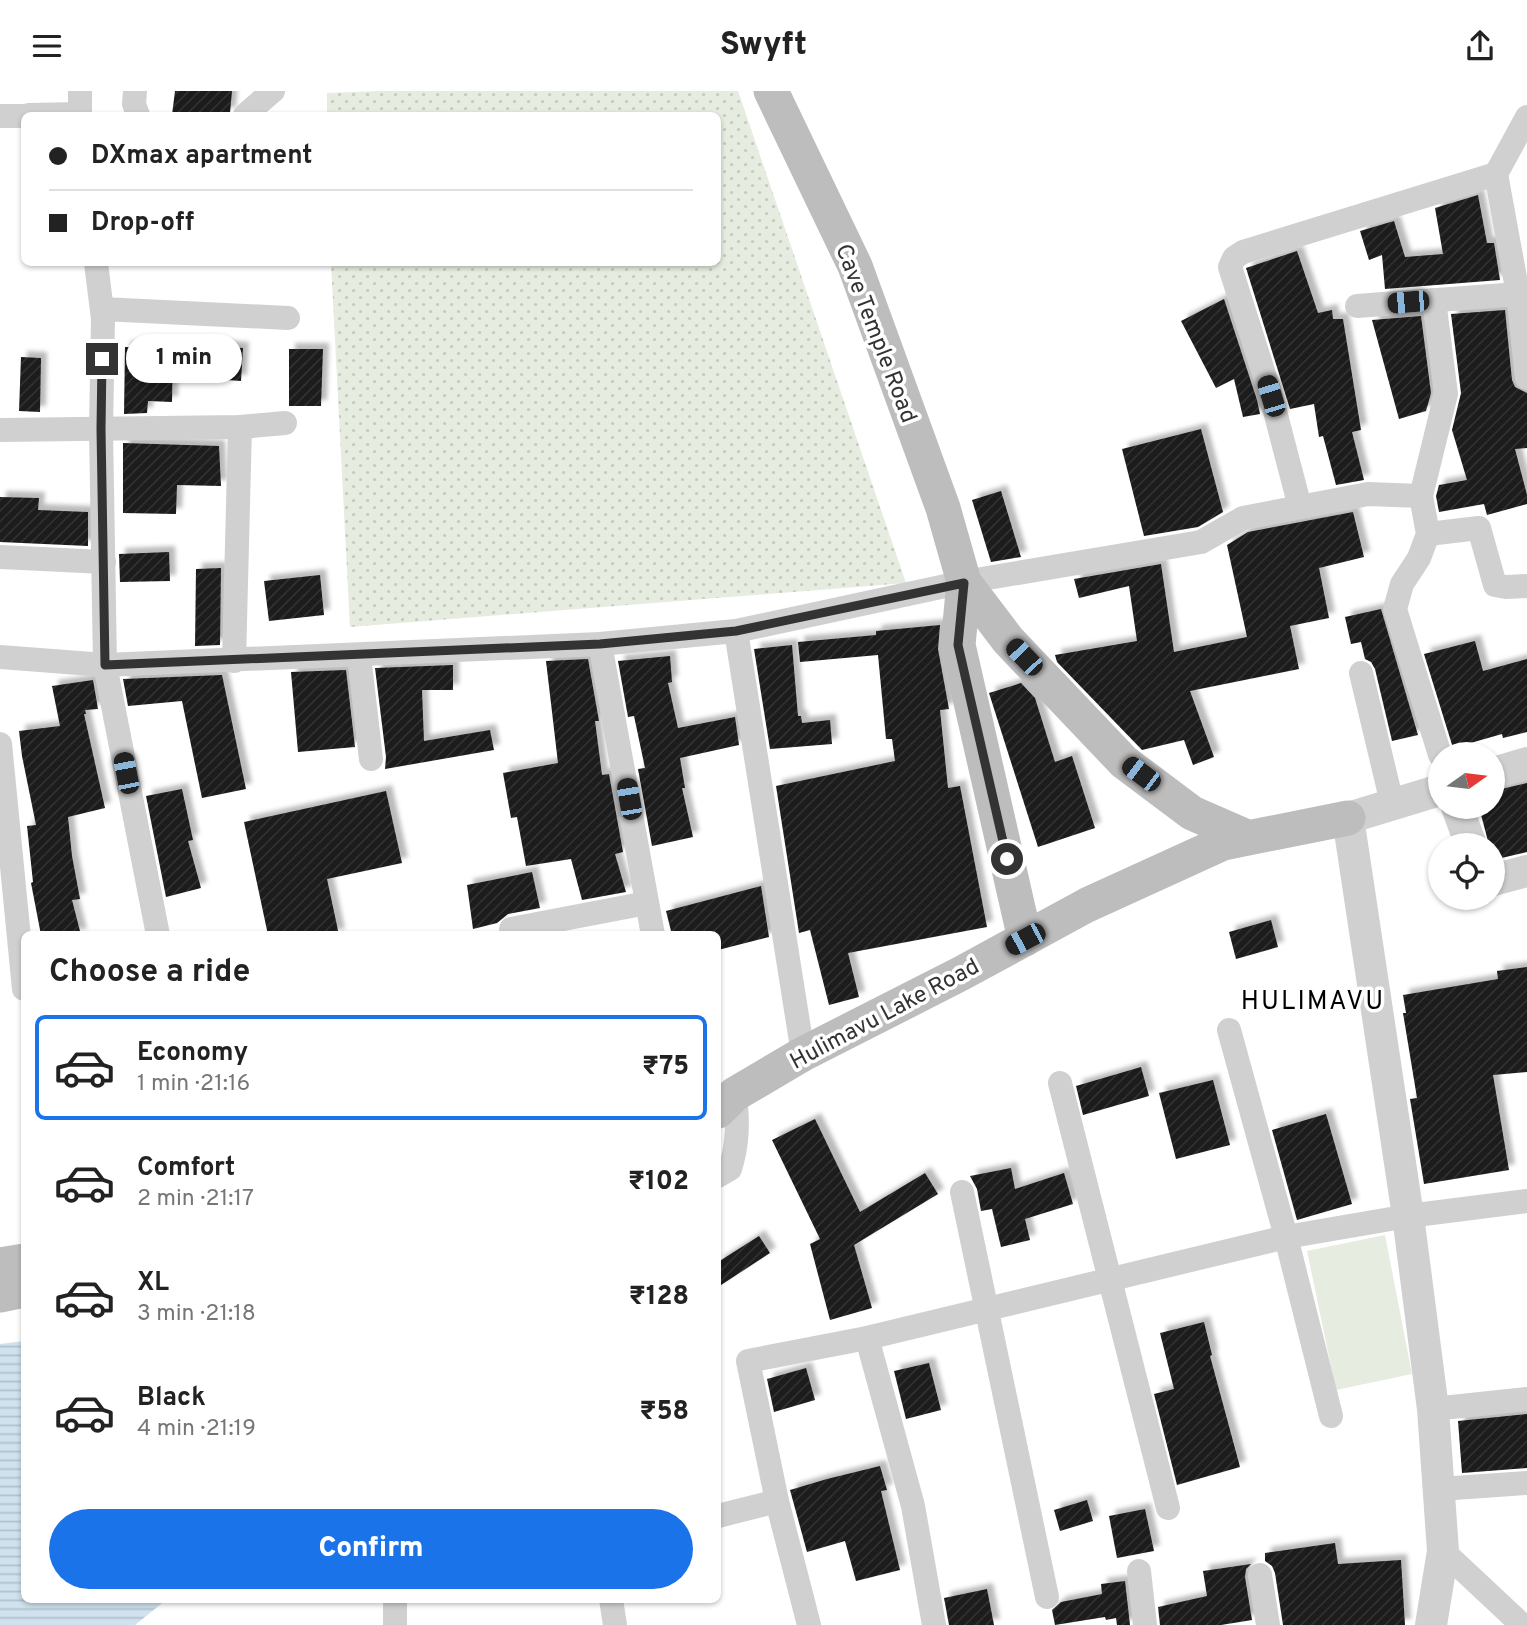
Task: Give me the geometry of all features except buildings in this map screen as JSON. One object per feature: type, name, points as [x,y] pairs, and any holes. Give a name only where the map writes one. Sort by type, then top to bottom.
[{"type":"main road","name":"Cave Temple Road","points":[[771,91],[855,266],[943,508],[964,583],[958,645],[1025,939]]},
{"type":"main road","name":"Cave Temple Road","points":[[964,583],[1008,640],[1124,762],[1192,813],[1247,837]]},
{"type":"main road","name":"Hulimavu Lake Road","points":[[723,1101],[803,1054],[1087,905],[1198,854],[1223,843],[1247,837],[1348,818]]},
{"type":"main road","points":[[0,1265],[21,1262]]},
{"type":"main road","points":[[0,1295],[21,1291]]},
{"type":"street","points":[[135,91],[134,104],[137,112]]},
{"type":"street","points":[[248,112],[272,91]]},
{"type":"street","points":[[51,112],[80,107]]},
{"type":"street","points":[[0,116],[21,116]]},
{"type":"street","points":[[1527,117],[1496,174],[1523,294],[1527,378]]},
{"type":"street","points":[[1300,507],[1271,396],[1230,267],[1234,258],[1243,252],[1496,174]]},
{"type":"street","points":[[96,266],[102,309],[105,665],[157,931]]},
{"type":"street","points":[[1357,306],[1523,294]]},
{"type":"street","points":[[1434,300],[1446,394],[1421,496],[1428,534],[1419,558],[1402,584],[1395,609],[1436,742]]},
{"type":"street","points":[[102,309],[288,317]]},
{"type":"street","points":[[0,430],[240,427],[285,423]]},
{"type":"street","points":[[234,660],[240,427]]},
{"type":"street","points":[[0,657],[105,665],[600,644],[736,631],[964,583],[1201,542],[1243,518],[1368,494],[1421,496]]},
{"type":"street","points":[[1428,534],[1479,529],[1495,585],[1527,586]]},
{"type":"street","points":[[0,557],[104,562]]},
{"type":"street","points":[[736,631],[803,1054]]},
{"type":"street","points":[[600,644],[652,931]]},
{"type":"street","points":[[359,656],[371,759]]},
{"type":"street","points":[[1361,673],[1392,803]]},
{"type":"street","points":[[0,744],[21,958]]},
{"type":"street","points":[[1505,769],[1527,763]]},
{"type":"street","points":[[1428,793],[1348,818],[1408,1216],[1433,1409],[1443,1551],[1431,1625]]},
{"type":"street","points":[[1505,877],[1527,871]]},
{"type":"street","points":[[511,929],[648,903]]},
{"type":"street","points":[[1229,1030],[1286,1237],[1331,1416]]},
{"type":"street","points":[[1060,1083],[1168,1508]]},
{"type":"street","points":[[721,1174],[730,1169],[736,1151],[738,1121],[723,1101]]},
{"type":"street","points":[[962,1192],[1047,1597]]},
{"type":"street","points":[[809,1625],[777,1501],[748,1361],[867,1338],[1286,1237],[1408,1216],[1527,1201]]},
{"type":"street","points":[[867,1338],[913,1506],[934,1625]]},
{"type":"street","points":[[1433,1409],[1527,1399]]},
{"type":"street","points":[[1440,1489],[1527,1483]]},
{"type":"street","points":[[721,1515],[777,1501]]},
{"type":"street","points":[[1443,1551],[1522,1625]]},
{"type":"street","points":[[1139,1571],[1145,1625]]},
{"type":"street","points":[[1260,1575],[1268,1625]]},
{"type":"street","points":[[395,1603],[395,1625]]},
{"type":"street","points":[[612,1603],[615,1625]]},
{"type":"shaded area","points":[[738,91],[906,583],[350,627],[331,266],[721,266],[721,112],[327,112],[327,93]]},
{"type":"shaded area","points":[[1385,1235],[1412,1374],[1336,1390],[1307,1251]]},
{"type":"water","points":[[21,1341],[21,1603],[162,1603],[135,1625],[0,1625],[0,1344]]},
{"type":"district","name":"HULIMAVU","points":[[1313,1000]]},
{"type":"route","points":[[102,359],[105,665],[600,644],[736,631],[964,583],[958,645],[1007,859]]}]
